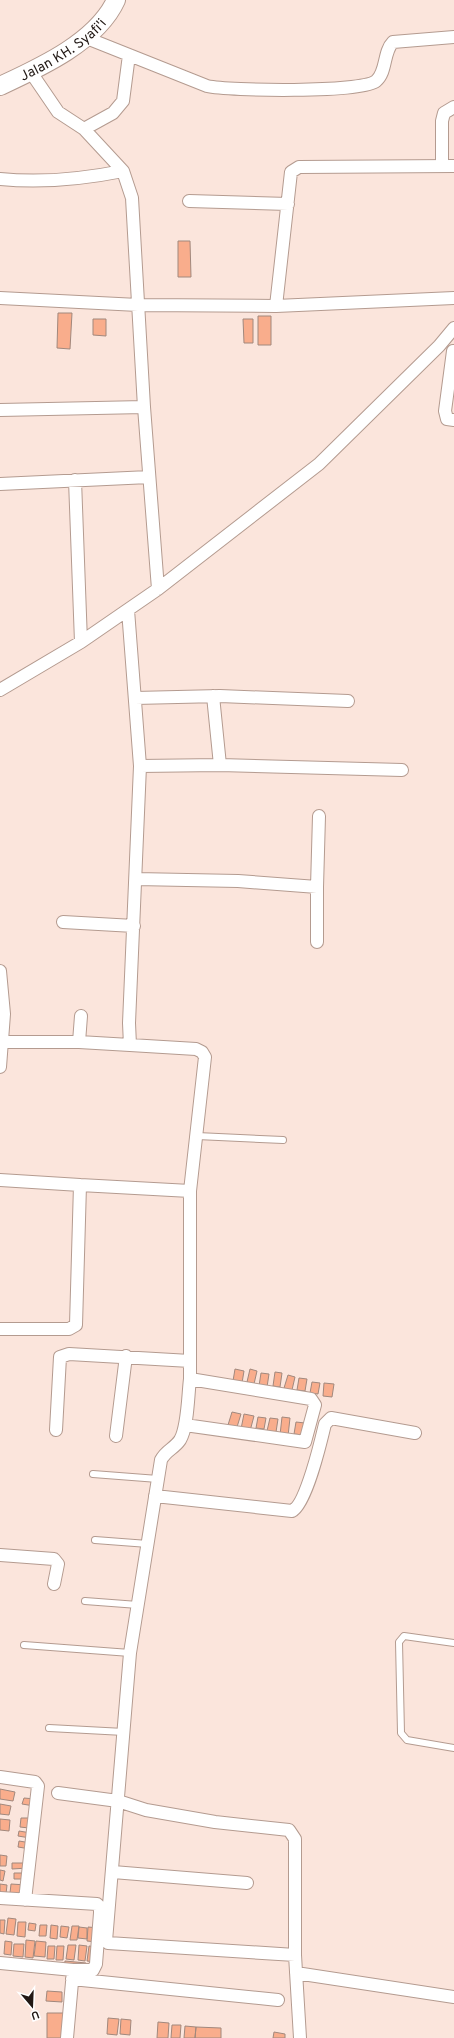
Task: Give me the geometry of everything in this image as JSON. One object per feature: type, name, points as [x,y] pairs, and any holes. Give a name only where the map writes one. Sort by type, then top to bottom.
[{"type":"main road","name":"Jalan KH. Syafi'i","points":[[0,86],[57,59],[84,37],[111,10],[116,0]]},
{"type":"street","points":[[84,37],[217,88],[352,88],[378,80],[392,42],[454,37]]},
{"type":"street","points":[[84,129],[113,112],[122,101],[128,55]]},
{"type":"street","points":[[30,71],[58,112],[84,129],[123,171],[132,198],[144,407],[158,589]]},
{"type":"street","points":[[276,306],[291,172],[299,167],[448,165],[442,121],[444,113],[454,107]]},
{"type":"street","points":[[0,179],[16,181],[91,177],[123,171]]},
{"type":"street","points":[[189,201],[288,204]]},
{"type":"street","points":[[0,298],[138,305],[276,306],[454,298]]},
{"type":"street","points":[[0,690],[81,642],[158,589],[319,464],[439,346],[454,328]]},
{"type":"street","points":[[439,346],[453,351],[446,411],[447,419],[454,420]]},
{"type":"street","points":[[0,410],[144,407]]},
{"type":"street","points":[[0,484],[149,478]]},
{"type":"street","points":[[75,480],[81,642]]},
{"type":"street","points":[[128,610],[140,766],[129,1023],[130,1045]]},
{"type":"street","points":[[134,698],[213,696],[276,697],[348,701]]},
{"type":"street","points":[[213,696],[220,765]]},
{"type":"street","points":[[140,766],[220,765],[402,770]]},
{"type":"street","points":[[317,942],[318,816]]},
{"type":"street","points":[[136,879],[238,881],[317,887]]},
{"type":"street","points":[[63,922],[134,926]]},
{"type":"street","points":[[0,971],[4,1014],[0,1066]]},
{"type":"street","points":[[79,1042],[81,1016]]},
{"type":"street","points":[[1,1042],[79,1042],[196,1048],[202,1052],[205,1057],[190,1191],[190,1379],[181,1439],[168,1450],[161,1460],[130,1652],[113,1872],[106,1938],[108,1943],[295,1955]]},
{"type":"street","points":[[0,1180],[190,1191]]},
{"type":"street","points":[[0,1329],[69,1329],[76,1325],[80,1185]]},
{"type":"street","points":[[56,1430],[60,1357],[69,1354],[126,1356],[190,1361]]},
{"type":"street","points":[[116,1436],[126,1356]]},
{"type":"street","points":[[184,1425],[305,1442],[315,1405],[311,1398],[190,1379]]},
{"type":"street","points":[[155,1496],[292,1511],[297,1507],[311,1476],[325,1424],[331,1418],[415,1433]]},
{"type":"street","points":[[0,1555],[54,1559],[58,1564],[54,1584]]},
{"type":"street","points":[[0,1777],[35,1782],[38,1786],[25,1900]]},
{"type":"street","points":[[58,1794],[118,1801],[146,1810],[215,1822],[289,1830],[294,1839],[295,1955],[300,2038]]},
{"type":"street","points":[[113,1872],[247,1883]]},
{"type":"street","points":[[0,1898],[99,1905],[100,1913],[94,1968],[91,1971],[73,1975]]},
{"type":"street","points":[[0,1963],[73,1975],[278,2000]]},
{"type":"street","points":[[296,1973],[454,1997]]},
{"type":"street","points":[[71,2038],[73,1975]]},
{"type":"lane","points":[[197,1136],[283,1140]]},
{"type":"lane","points":[[94,1474],[158,1479]]},
{"type":"lane","points":[[95,1540],[148,1544]]},
{"type":"lane","points":[[85,1601],[138,1604]]},
{"type":"lane","points":[[454,1643],[404,1636],[399,1642],[401,1733],[403,1737],[407,1740],[454,1748]]},
{"type":"lane","points":[[24,1645],[130,1652]]},
{"type":"lane","points":[[49,1728],[124,1732]]},
{"type":"building","points":[[178,241],[190,241],[191,277],[178,277]]},
{"type":"building","points":[[58,313],[72,313],[70,349],[57,348]]},
{"type":"building","points":[[258,316],[271,316],[271,345],[258,345]]},
{"type":"building","points":[[93,319],[106,319],[106,336],[93,335]]},
{"type":"building","points":[[243,319],[253,319],[253,343],[244,343]]},
{"type":"building","points":[[235,1369],[244,1371],[242,1383],[233,1381]]},
{"type":"building","points":[[250,1369],[257,1371],[254,1384],[247,1382]]},
{"type":"building","points":[[275,1372],[282,1373],[280,1387],[273,1386]]},
{"type":"building","points":[[261,1373],[269,1374],[267,1387],[259,1386]]},
{"type":"building","points":[[288,1375],[295,1377],[292,1390],[284,1388]]},
{"type":"building","points":[[299,1378],[307,1379],[305,1391],[297,1390]]},
{"type":"building","points":[[312,1382],[320,1383],[318,1394],[310,1393]]},
{"type":"building","points":[[324,1383],[334,1384],[332,1397],[323,1396]]},
{"type":"building","points":[[232,1412],[241,1414],[237,1427],[228,1425]]},
{"type":"building","points":[[244,1414],[254,1416],[250,1431],[241,1429]]},
{"type":"building","points":[[258,1417],[266,1418],[264,1429],[256,1428]]},
{"type":"building","points":[[282,1417],[290,1418],[288,1436],[280,1435]]},
{"type":"building","points":[[270,1418],[278,1419],[276,1432],[267,1431]]},
{"type":"building","points":[[296,1422],[305,1423],[303,1435],[294,1434]]},
{"type":"building","points":[[0,1789],[15,1792],[13,1801],[0,1799]]},
{"type":"building","points":[[24,1798],[35,1799],[34,1806],[22,1804]]},
{"type":"building","points":[[0,1804],[11,1806],[9,1815],[0,1814]]},
{"type":"building","points":[[21,1818],[30,1818],[29,1828],[20,1827]]},
{"type":"building","points":[[0,1819],[10,1820],[9,1831],[0,1830]]},
{"type":"building","points":[[19,1831],[31,1833],[30,1838],[18,1836]]},
{"type":"building","points":[[19,1841],[31,1843],[30,1849],[18,1847]]},
{"type":"building","points":[[0,1855],[7,1856],[6,1866],[0,1866]]},
{"type":"building","points":[[12,1863],[28,1863],[28,1868],[12,1869]]},
{"type":"building","points":[[0,1870],[5,1871],[3,1881],[0,1880]]},
{"type":"building","points":[[14,1873],[27,1873],[27,1879],[14,1879]]},
{"type":"building","points":[[0,1884],[7,1885],[6,1894],[0,1893]]},
{"type":"building","points":[[11,1884],[27,1885],[26,1894],[10,1893]]},
{"type":"building","points":[[8,1918],[16,1919],[14,1935],[6,1934]]},
{"type":"building","points":[[0,1920],[5,1920],[4,1934],[0,1933]]},
{"type":"building","points":[[18,1922],[26,1922],[25,1937],[17,1936]]},
{"type":"building","points":[[29,1923],[36,1924],[35,1931],[28,1930]]},
{"type":"building","points":[[40,1925],[47,1925],[46,1936],[39,1936]]},
{"type":"building","points":[[51,1925],[58,1926],[57,1939],[50,1938]]},
{"type":"building","points":[[61,1926],[69,1927],[67,1938],[60,1937]]},
{"type":"building","points":[[72,1926],[79,1926],[77,1940],[70,1940]]},
{"type":"building","points":[[79,1927],[87,1928],[87,1939],[78,1938]]},
{"type":"building","points":[[88,1927],[99,1928],[97,1942],[87,1941]]},
{"type":"building","points":[[26,1940],[35,1941],[33,1958],[25,1957]]},
{"type":"building","points":[[5,1941],[12,1942],[11,1955],[4,1954]]},
{"type":"building","points":[[36,1941],[46,1942],[45,1957],[34,1956]]},
{"type":"building","points":[[14,1944],[24,1944],[23,1957],[13,1956]]},
{"type":"building","points":[[68,1945],[76,1945],[74,1960],[66,1959]]},
{"type":"building","points":[[79,1945],[87,1946],[85,1961],[78,1960]]},
{"type":"building","points":[[48,1946],[55,1946],[54,1959],[47,1959]]},
{"type":"building","points":[[57,1946],[64,1946],[63,1960],[56,1960]]},
{"type":"building","points":[[89,1946],[97,1947],[95,1962],[87,1961]]},
{"type":"building","points":[[65,1961],[86,1963],[85,1970],[64,1968]]},
{"type":"building","points":[[47,1991],[62,1992],[62,2002],[46,2001]]},
{"type":"building","points":[[47,2013],[65,2013],[64,2038],[47,2038]]},
{"type":"building","points":[[108,2018],[119,2019],[117,2035],[107,2034]]},
{"type":"building","points":[[121,2019],[131,2020],[130,2035],[120,2034]]},
{"type":"building","points":[[158,2022],[169,2023],[168,2038],[157,2038]]},
{"type":"building","points":[[172,2025],[181,2025],[180,2038],[171,2038]]},
{"type":"building","points":[[185,2026],[196,2027],[195,2038],[184,2038]]},
{"type":"building","points":[[196,2027],[221,2028],[221,2038],[195,2038]]},
{"type":"building","points":[[274,2032],[285,2034],[285,2038],[273,2038]]}]
